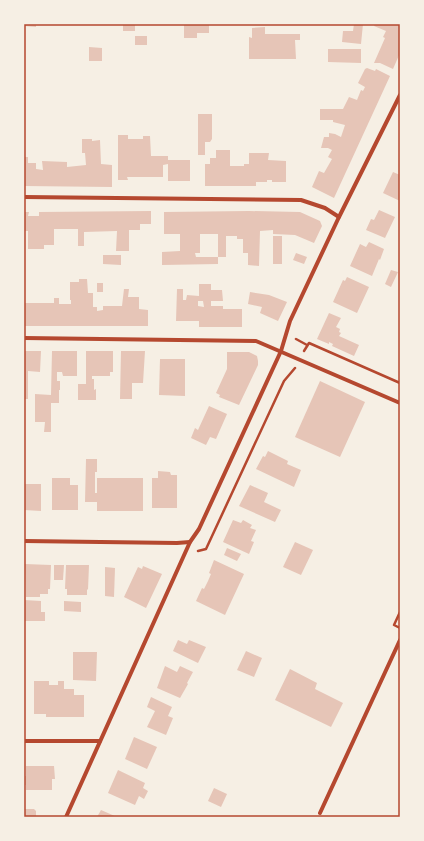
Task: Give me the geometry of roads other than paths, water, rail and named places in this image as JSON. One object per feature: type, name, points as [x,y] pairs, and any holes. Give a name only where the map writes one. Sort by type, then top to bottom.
[{"type":"street","points":[[66,817],[190,542],[199,529],[281,351],[290,321],[339,217],[400,95]]},
{"type":"street","points":[[24,197],[301,200],[325,208],[339,217]]},
{"type":"street","points":[[24,338],[256,341],[400,403]]},
{"type":"street","points":[[24,541],[190,542]]},
{"type":"street","points":[[320,813],[400,640]]},
{"type":"street","points":[[24,740],[100,740]]}]
